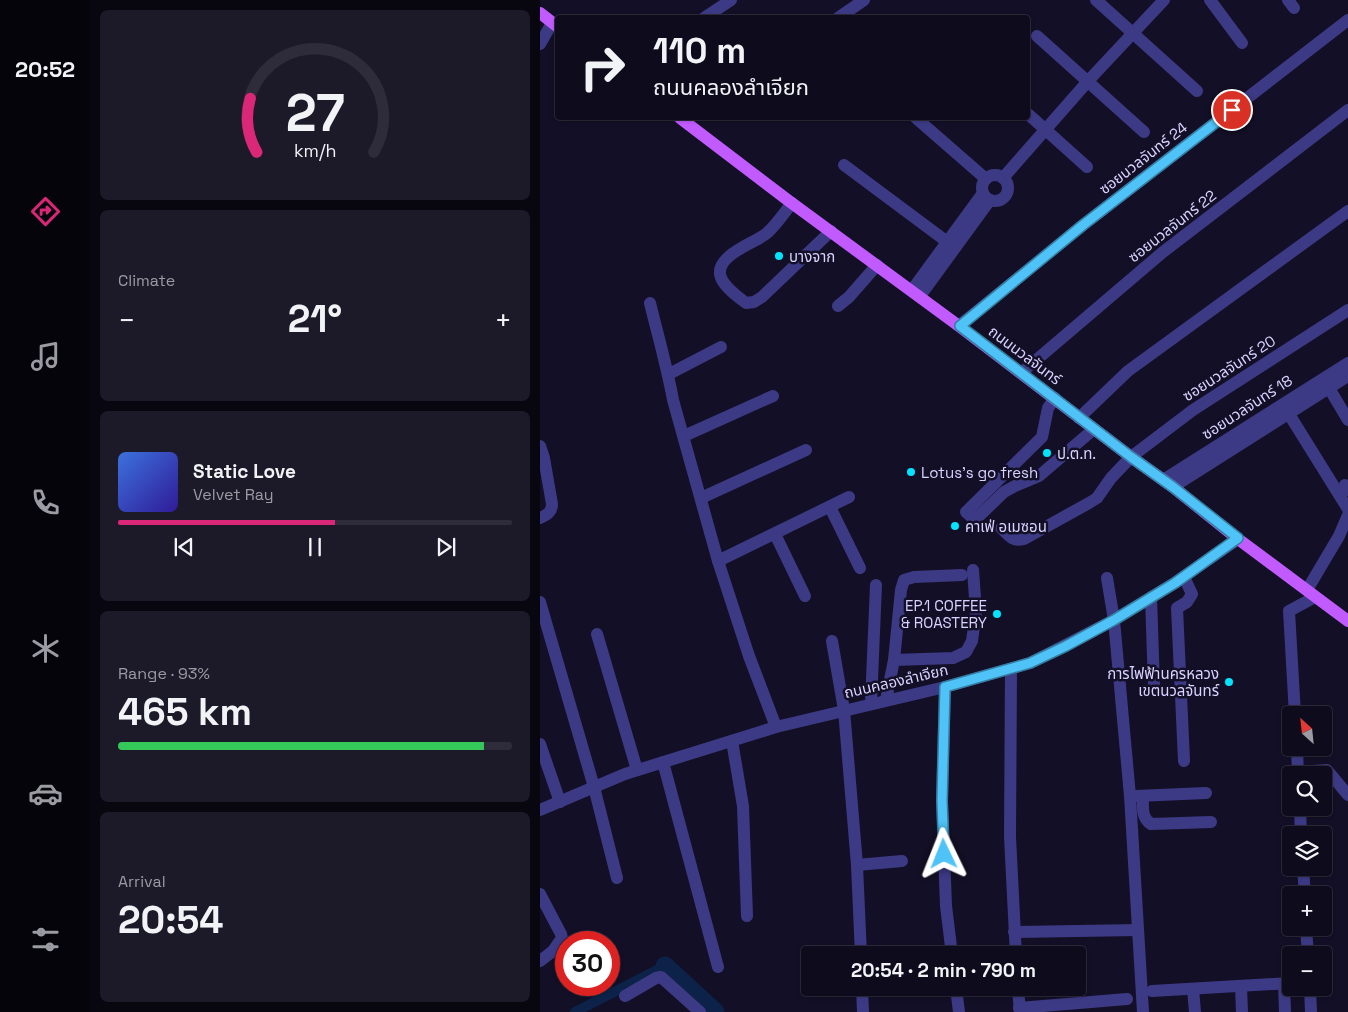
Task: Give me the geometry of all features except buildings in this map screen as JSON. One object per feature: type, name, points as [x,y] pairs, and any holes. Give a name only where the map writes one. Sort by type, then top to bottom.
[{"type":"main road","points":[[540,14],[555,25]]},
{"type":"main road","name":"ถนนนวลจันทร์","points":[[687,120],[792,203],[960,326],[1348,621]]},
{"type":"street","points":[[708,15],[731,0]]},
{"type":"street","points":[[842,15],[864,0]]},
{"type":"street","points":[[1096,0],[1197,91]]},
{"type":"street","points":[[1003,178],[1088,80],[1164,0]]},
{"type":"street","points":[[1210,0],[1242,43]]},
{"type":"street","name":"ซอยนวลจันทร์ 24","points":[[960,326],[1083,225],[1348,20]]},
{"type":"street","points":[[540,44],[555,25]]},
{"type":"street","points":[[1037,36],[1144,132]]},
{"type":"street","name":"ซอยนวลจันทร์ 22","points":[[1021,373],[1163,252],[1348,110]]},
{"type":"street","points":[[1030,116],[1087,167]]},
{"type":"street","points":[[918,120],[986,179]]},
{"type":"street","points":[[844,165],[946,241]]},
{"type":"street","points":[[993,176],[1003,178],[1007,188],[1005,195],[998,200],[987,197],[982,187],[986,179],[993,176]]},
{"type":"street","points":[[916,293],[946,241],[987,197]]},
{"type":"street","points":[[916,293],[987,197]]},
{"type":"street","points":[[792,203],[766,234],[732,254],[719,268],[718,273],[722,280],[746,303],[754,302],[762,297],[831,231]]},
{"type":"street","points":[[1080,418],[1128,371],[1348,211]]},
{"type":"street","points":[[838,306],[849,297],[877,265]]},
{"type":"street","points":[[650,303],[673,400],[702,498],[718,561],[749,656],[776,727]]},
{"type":"street","name":"ซอยนวลจันทร์ 20","points":[[1001,528],[1012,539],[1024,539],[1097,498],[1111,478],[1131,457],[1193,410],[1348,310]]},
{"type":"street","points":[[668,374],[721,347]]},
{"type":"street","name":"ซอยนวลจันทร์ 18","points":[[1168,484],[1348,363]]},
{"type":"street","points":[[1168,484],[1348,376]]},
{"type":"street","points":[[1329,388],[1348,420]]},
{"type":"street","points":[[684,436],[773,396]]},
{"type":"street","points":[[1055,398],[1048,408],[1042,437],[966,512],[975,520],[1004,492],[1039,476],[1094,429]]},
{"type":"street","points":[[1292,419],[1348,509]]},
{"type":"street","points":[[540,446],[552,504],[551,511],[540,518]]},
{"type":"street","points":[[702,498],[806,450]]},
{"type":"street","points":[[718,561],[849,497]]},
{"type":"street","points":[[830,507],[860,568]]},
{"type":"street","points":[[1294,706],[1289,611],[1311,594],[1348,514]]},
{"type":"street","points":[[774,534],[804,596]]},
{"type":"street","name":"ถนนคลองลำเจียก","points":[[540,810],[637,770],[776,727],[945,687],[1030,663],[1114,620],[1184,577],[1238,538]]},
{"type":"street","points":[[886,700],[894,660],[901,590],[904,580],[914,577],[968,572],[976,612],[972,641],[966,652],[953,658],[894,660]]},
{"type":"street","points":[[1184,577],[1192,594],[1187,602],[1176,608],[1184,761]]},
{"type":"street","points":[[1107,578],[1136,796],[1138,930],[1143,1012]]},
{"type":"street","points":[[871,703],[876,584]]},
{"type":"street","points":[[1151,597],[1154,686]]},
{"type":"street","points":[[540,602],[594,787],[617,878]]},
{"type":"street","points":[[597,634],[637,770]]},
{"type":"street","points":[[832,641],[844,710],[857,865],[861,946]]},
{"type":"street","points":[[1011,669],[1010,837],[1015,946]]},
{"type":"street","points":[[945,687],[942,801],[946,906],[951,946]]},
{"type":"street","points":[[732,741],[743,806],[747,916]]},
{"type":"street","points":[[540,744],[560,802]]},
{"type":"street","points":[[664,762],[718,968]]},
{"type":"street","points":[[1332,776],[1348,795]]},
{"type":"street","points":[[1136,796],[1206,793]]},
{"type":"street","points":[[1136,796],[1148,822],[1151,824],[1211,822]]},
{"type":"street","points":[[857,865],[902,861]]},
{"type":"street","points":[[540,894],[562,938],[553,951],[540,961]]},
{"type":"street","points":[[1014,932],[1138,930]]},
{"type":"street","points":[[625,996],[656,978],[662,977],[700,1012]]},
{"type":"street","points":[[1152,991],[1282,983]]},
{"type":"street","points":[[1242,986],[1242,1012]]},
{"type":"street","points":[[1193,988],[1194,1012]]},
{"type":"street","points":[[862,996],[863,1012]]},
{"type":"street","points":[[957,996],[959,1012]]},
{"type":"street","points":[[1018,996],[1019,1010],[1127,998]]},
{"type":"street","points":[[1285,1012],[1287,996]]},
{"type":"street","points":[[1310,996],[1311,1012]]},
{"type":"waterway","points":[[575,1012],[665,966]]},
{"type":"waterway","points":[[665,966],[715,1012]]},
{"type":"place","name":"บางจาก","points":[[779,256]]},
{"type":"place","name":"ป.ต.ท.","points":[[1047,453]]},
{"type":"place","name":"Lotus's go fresh","points":[[911,472]]},
{"type":"place","name":"คาเฟ่ อเมซอน","points":[[955,526]]},
{"type":"place","name":"EP.1 COFFEE & ROASTERY","points":[[997,614]]},
{"type":"place","name":"การไฟฟ้านครหลวง เขตนวลจันทร์","points":[[1229,682]]},
{"type":"route","points":[[944,854],[942,801],[945,687],[1030,663],[1066,646],[1114,620],[1175,583],[1238,538],[960,326],[1083,225],[1232,110]]}]
